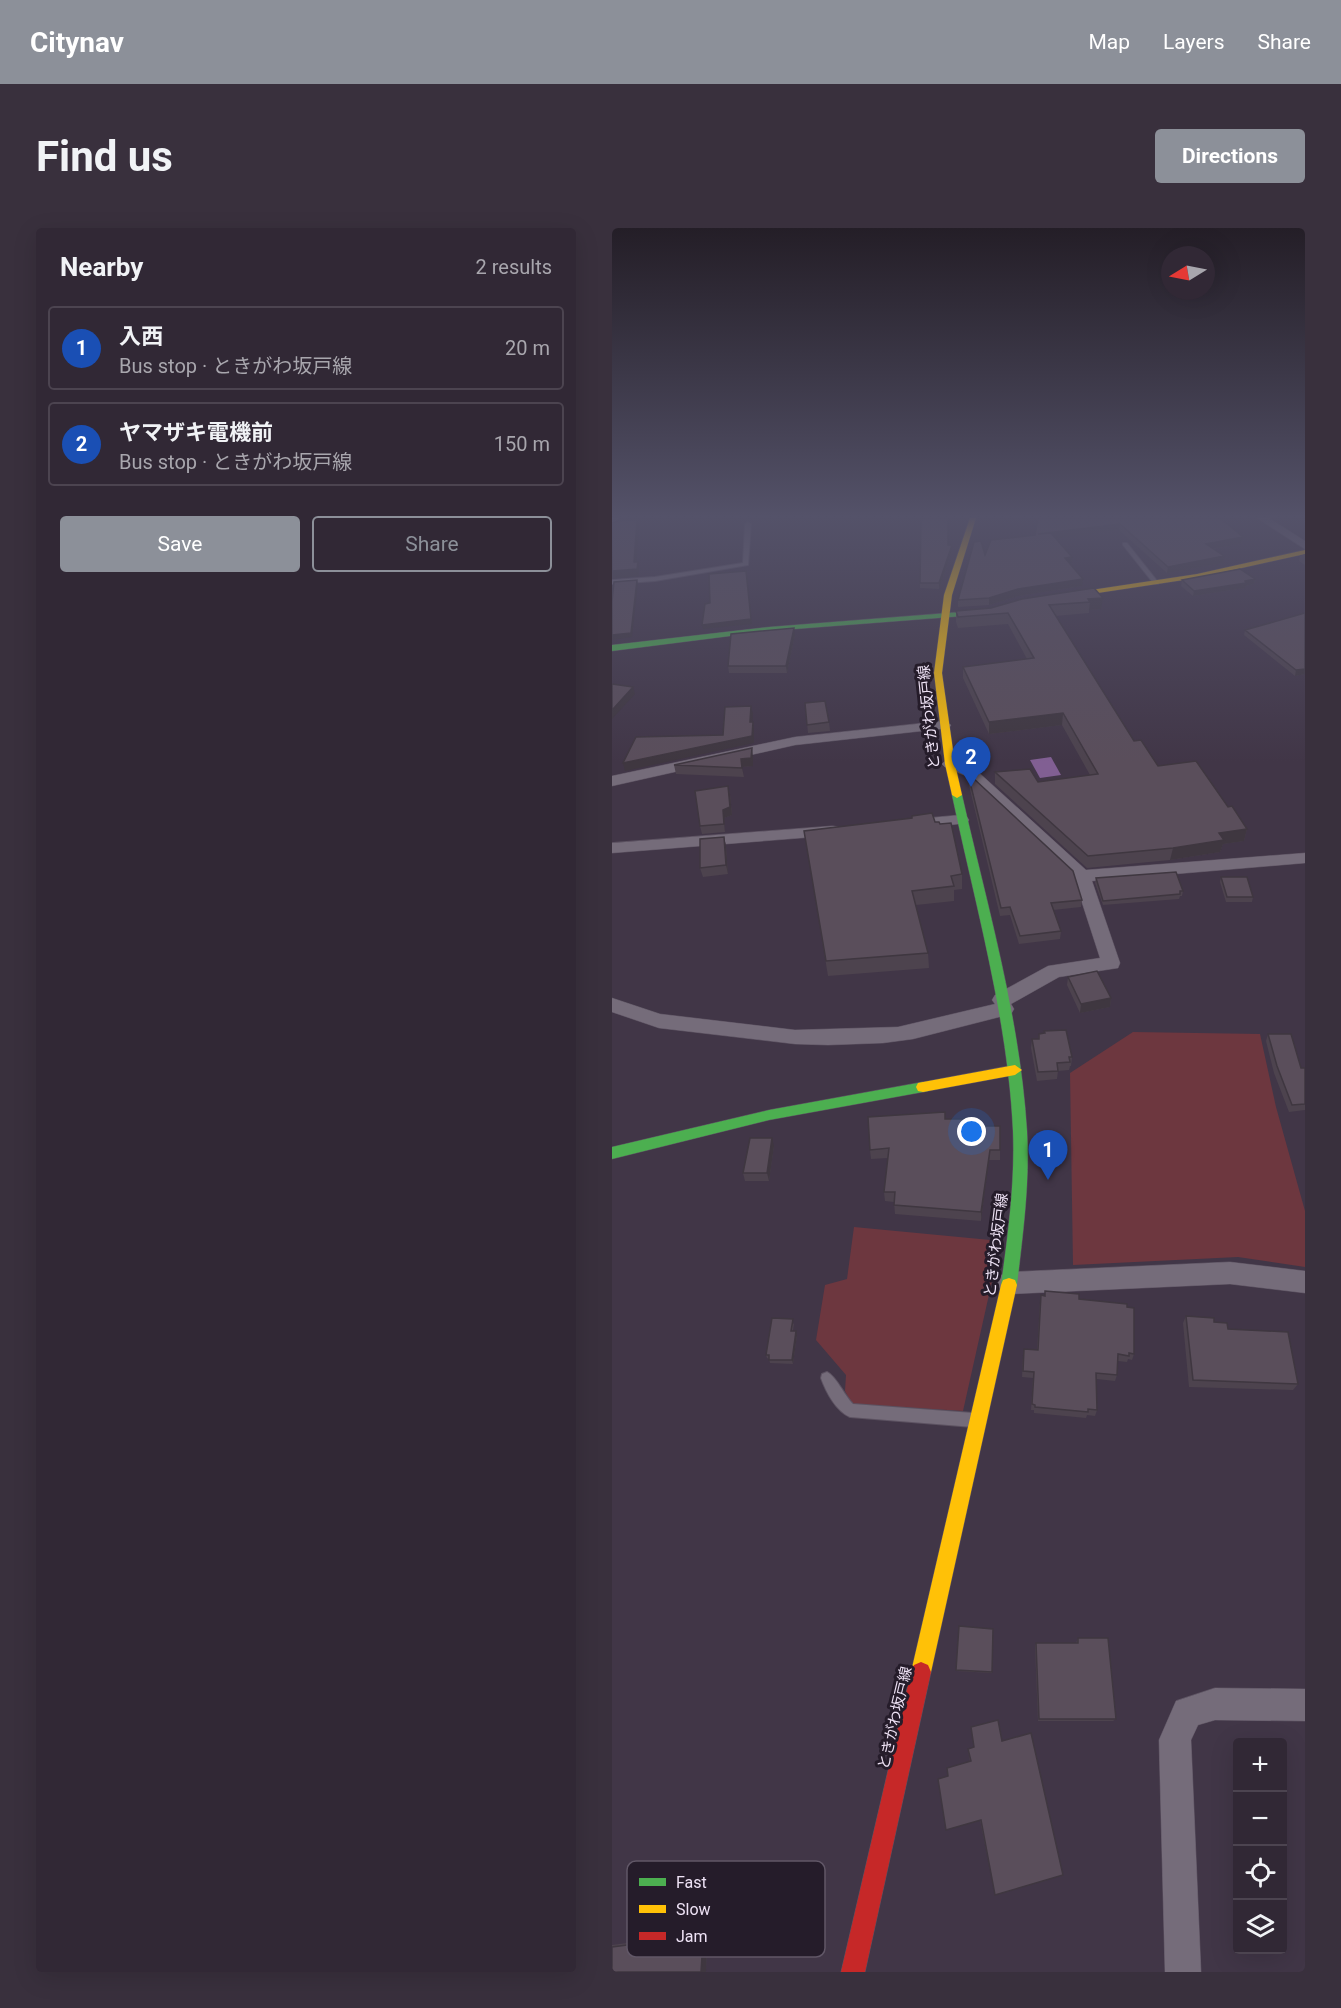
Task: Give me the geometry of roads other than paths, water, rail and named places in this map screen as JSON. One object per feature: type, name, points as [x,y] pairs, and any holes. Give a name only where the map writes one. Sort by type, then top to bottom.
[{"type":"main road","name":"ときがわ坂戸線","points":[[854,1972],[1010,1283],[1020,1198],[1020,1132],[1015,1070],[1003,1004],[961,820],[944,725],[938,673],[943,615],[948,599]]},
{"type":"main road","points":[[612,648],[769,629],[979,613]]},
{"type":"main road","points":[[612,1153],[769,1115],[1015,1070]]},
{"type":"street","points":[[612,781],[795,741],[944,725]]},
{"type":"street","points":[[612,1005],[659,1021],[795,1037],[884,1036],[920,1030],[1003,1004],[1055,971],[1111,963],[1083,876],[971,772],[950,764]]},
{"type":"street","points":[[892,826],[961,820]]},
{"type":"street","points":[[612,848],[846,830]]},
{"type":"street","points":[[1083,876],[1305,858]]},
{"type":"street","points":[[1010,1283],[1230,1273],[1305,1282]]},
{"type":"street","points":[[1184,1972],[1174,1740],[1187,1712],[1215,1704],[1305,1705]]},
{"type":"lane","points":[[827,1378],[840,1400],[850,1410],[980,1420]]},
{"type":"place","name":"ヤマザキ電機前","points":[[971,787]]},
{"type":"place","name":"入西","points":[[1048,1180]]}]
